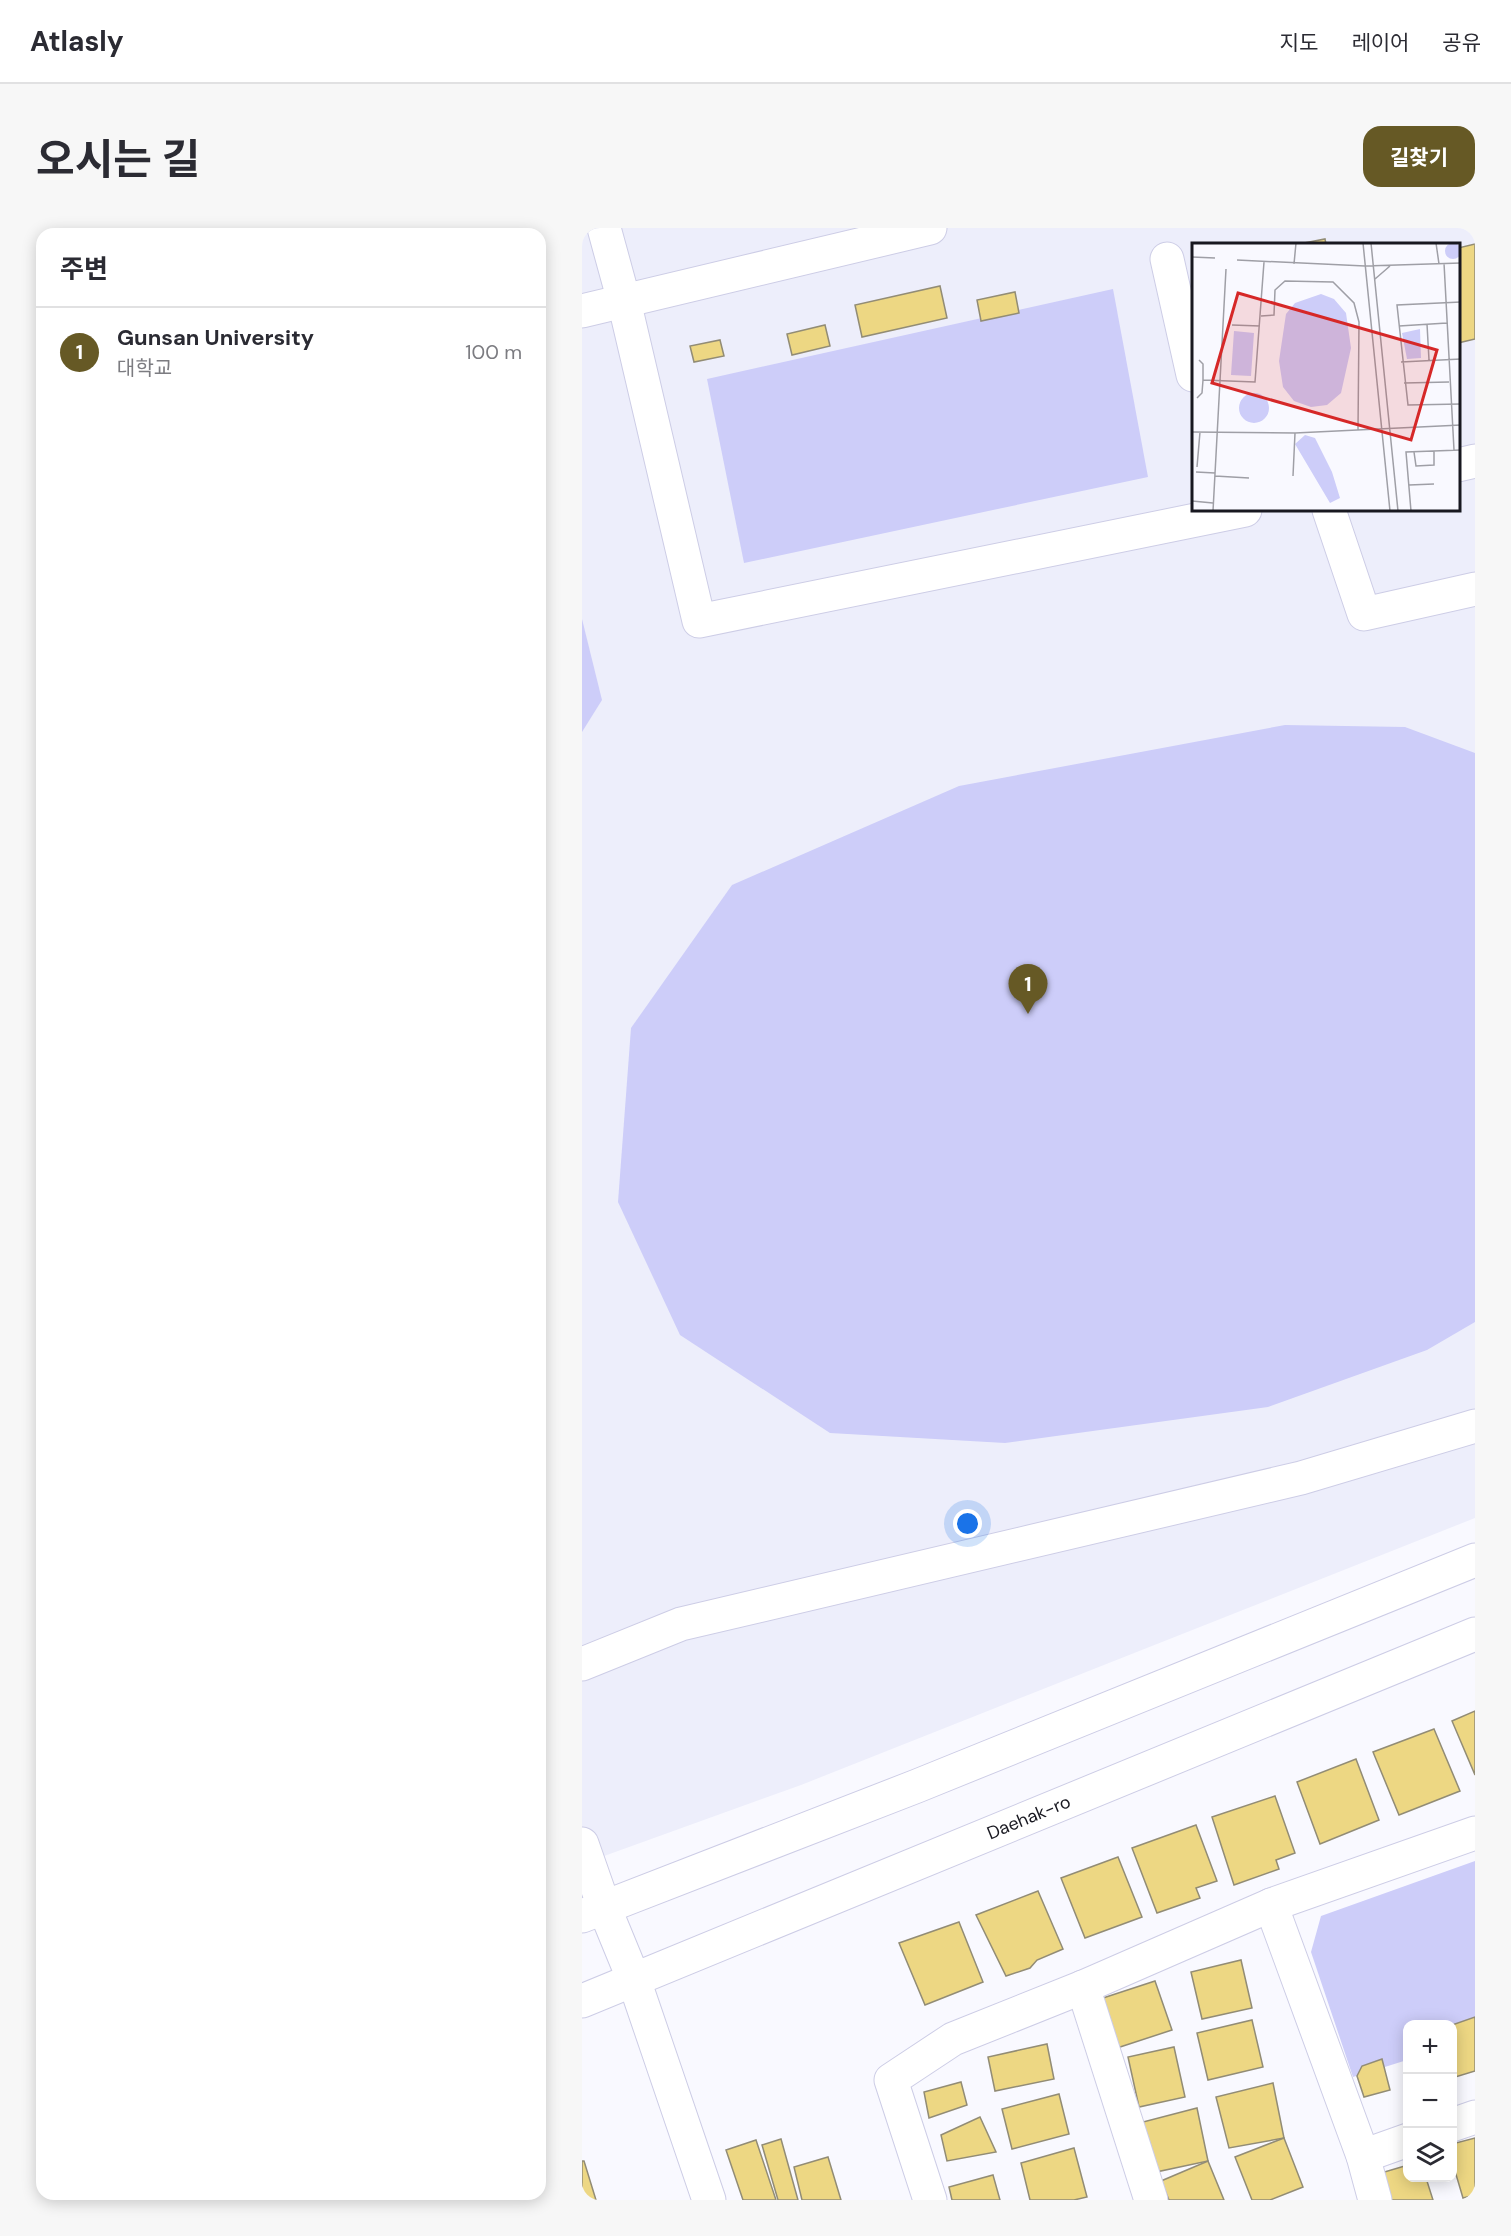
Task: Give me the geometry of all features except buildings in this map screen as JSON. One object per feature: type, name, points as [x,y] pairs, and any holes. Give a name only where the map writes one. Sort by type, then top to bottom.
[{"type":"street","points":[[604,228],[624,301],[699,621],[1226,512]]},
{"type":"street","points":[[582,311],[930,228]]},
{"type":"street","points":[[1167,259],[1192,371]]},
{"type":"street","points":[[1460,465],[1475,461]]},
{"type":"street","points":[[1330,512],[1364,614],[1475,589]]},
{"type":"street","points":[[582,1664],[681,1624],[1301,1478],[1475,1426]]},
{"type":"street","points":[[593,1911],[917,1786],[1475,1560]]},
{"type":"street","name":"Daehak-ro","points":[[582,2001],[1475,1634]]},
{"type":"street","points":[[930,2200],[891,2080],[953,2039],[1083,1987],[1271,1905],[1475,1833]]},
{"type":"street","points":[[582,1844],[593,1911],[634,1980],[708,2200]]},
{"type":"street","points":[[1271,1905],[1363,2156],[1375,2200]]},
{"type":"street","points":[[1083,1987],[1150,2200]]},
{"type":"street","points":[[1457,2123],[1475,2117]]},
{"type":"street","points":[[1363,2156],[1403,2141]]},
{"type":"shaded area","points":[[582,228],[1475,228],[1475,1518],[801,1785],[582,1864]]},
{"type":"shaded area","points":[[1113,289],[1148,477],[744,563],[707,379]]},
{"type":"shaded area","points":[[582,619],[602,700],[582,732]]},
{"type":"shaded area","points":[[1285,725],[1405,727],[1475,753],[1475,1322],[1427,1350],[1268,1407],[1005,1443],[830,1433],[680,1335],[618,1202],[631,1028],[732,885],[959,786]]},
{"type":"shaded area","points":[[1475,1861],[1475,2038],[1457,2044],[1457,2020],[1403,2020],[1403,2061],[1353,2077],[1311,1952],[1321,1916]]},
{"type":"place","name":"Gunsan University","points":[[1028,1014]]}]
